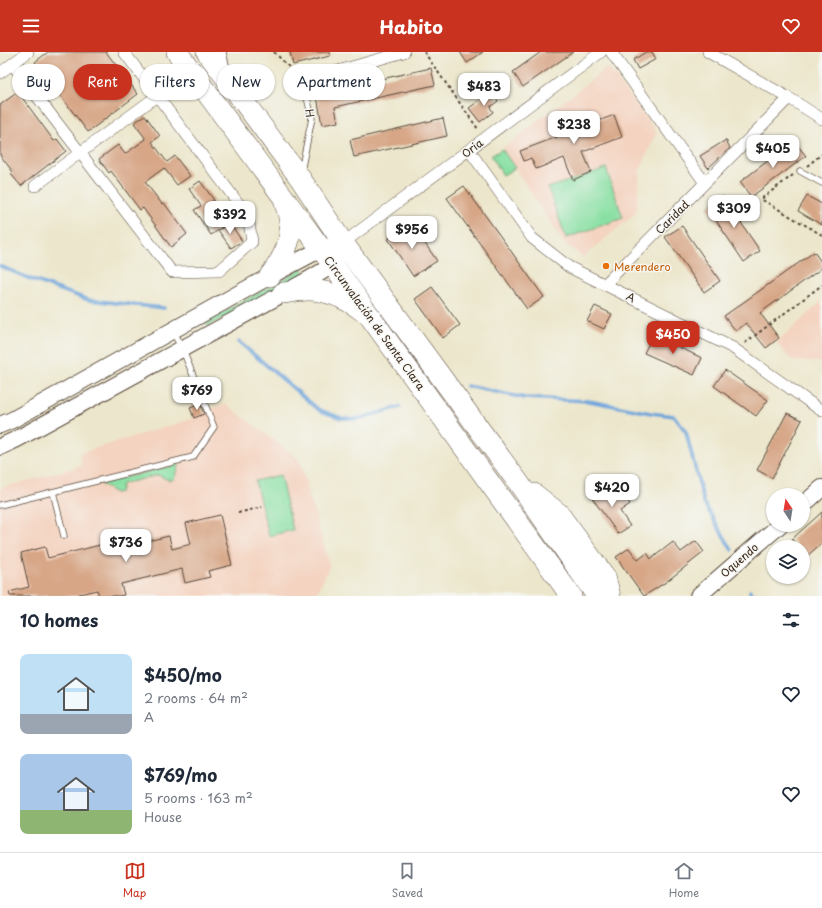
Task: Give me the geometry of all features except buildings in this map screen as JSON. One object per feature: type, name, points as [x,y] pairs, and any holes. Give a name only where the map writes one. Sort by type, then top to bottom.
[{"type":"highway","name":"Circunvalación de Santa Clara","points":[[177,52],[371,316],[571,596]]},
{"type":"highway","name":"Circunvalación de Santa Clara","points":[[207,52],[217,65]]},
{"type":"highway","name":"Circunvalación de Santa Clara","points":[[243,100],[300,178],[344,243],[518,482],[597,596]]},
{"type":"highway","points":[[270,276],[286,251],[291,230],[288,212],[280,193]]},
{"type":"highway","points":[[283,293],[308,290],[326,292],[348,300],[371,316]]},
{"type":"highway","points":[[518,482],[558,513],[605,577],[610,596]]},
{"type":"main road","points":[[0,447],[283,293],[344,243]]},
{"type":"main road","points":[[0,425],[270,276],[327,257]]},
{"type":"main road","points":[[810,499],[822,488]]},
{"type":"main road","name":"Oquendo","points":[[698,596],[772,532]]},
{"type":"street","points":[[0,73],[28,52]]},
{"type":"street","points":[[124,52],[140,73]]},
{"type":"street","points":[[362,64],[404,52]]},
{"type":"street","name":"Oria","points":[[344,243],[601,52]]},
{"type":"street","points":[[611,52],[705,183]]},
{"type":"street","points":[[708,52],[790,98],[822,119]]},
{"type":"street","name":"Caridad","points":[[605,284],[790,98]]},
{"type":"street","points":[[40,100],[172,272],[219,271],[252,242],[248,216],[160,100]]},
{"type":"street","points":[[35,186],[152,100]]},
{"type":"street","name":"A","points":[[469,150],[532,238],[568,266],[736,350],[822,411]]},
{"type":"lane","points":[[224,52],[226,64]]},
{"type":"lane","name":"H","points":[[300,178],[312,118],[308,100]]},
{"type":"lane","points":[[800,171],[822,183]]},
{"type":"lane","points":[[0,505],[193,457],[214,427],[182,348],[172,331]]},
{"type":"lane","points":[[53,492],[64,536]]},
{"type":"path","points":[[274,52],[286,64]]},
{"type":"path","points":[[424,52],[484,138]]},
{"type":"path","points":[[822,154],[761,199],[822,235]]},
{"type":"path","points":[[736,350],[822,285]]},
{"type":"path","points":[[238,513],[262,507]]},
{"type":"shaded area","points":[[608,67],[657,132],[640,170],[636,213],[583,257],[564,243],[502,149]]},
{"type":"shaded area","points":[[822,301],[822,362],[793,361],[776,343]]},
{"type":"shaded area","points":[[226,404],[299,459],[330,567],[315,596],[0,596],[0,488],[82,466],[80,453],[194,418],[205,414],[204,411]]},
{"type":"green space","points":[[502,149],[515,168],[503,175],[491,156]]},
{"type":"green space","points":[[606,168],[623,218],[566,238],[548,188]]},
{"type":"green space","points":[[302,268],[304,274],[208,326],[205,323]]},
{"type":"green space","points":[[179,464],[174,479],[169,480],[158,475],[122,484],[120,492],[115,493],[100,484]]},
{"type":"green space","points":[[280,475],[293,530],[269,536],[255,481]]},
{"type":"waterway","points":[[0,266],[30,279],[89,300],[164,308]]},
{"type":"waterway","points":[[239,342],[319,410],[341,418],[357,419],[400,407]]},
{"type":"waterway","points":[[467,386],[525,398],[589,401],[674,416],[686,432],[704,503],[732,550]]},
{"type":"waterway","points":[[750,591],[752,596]]},
{"type":"place","name":"Merendero","points":[[606,266]]}]
